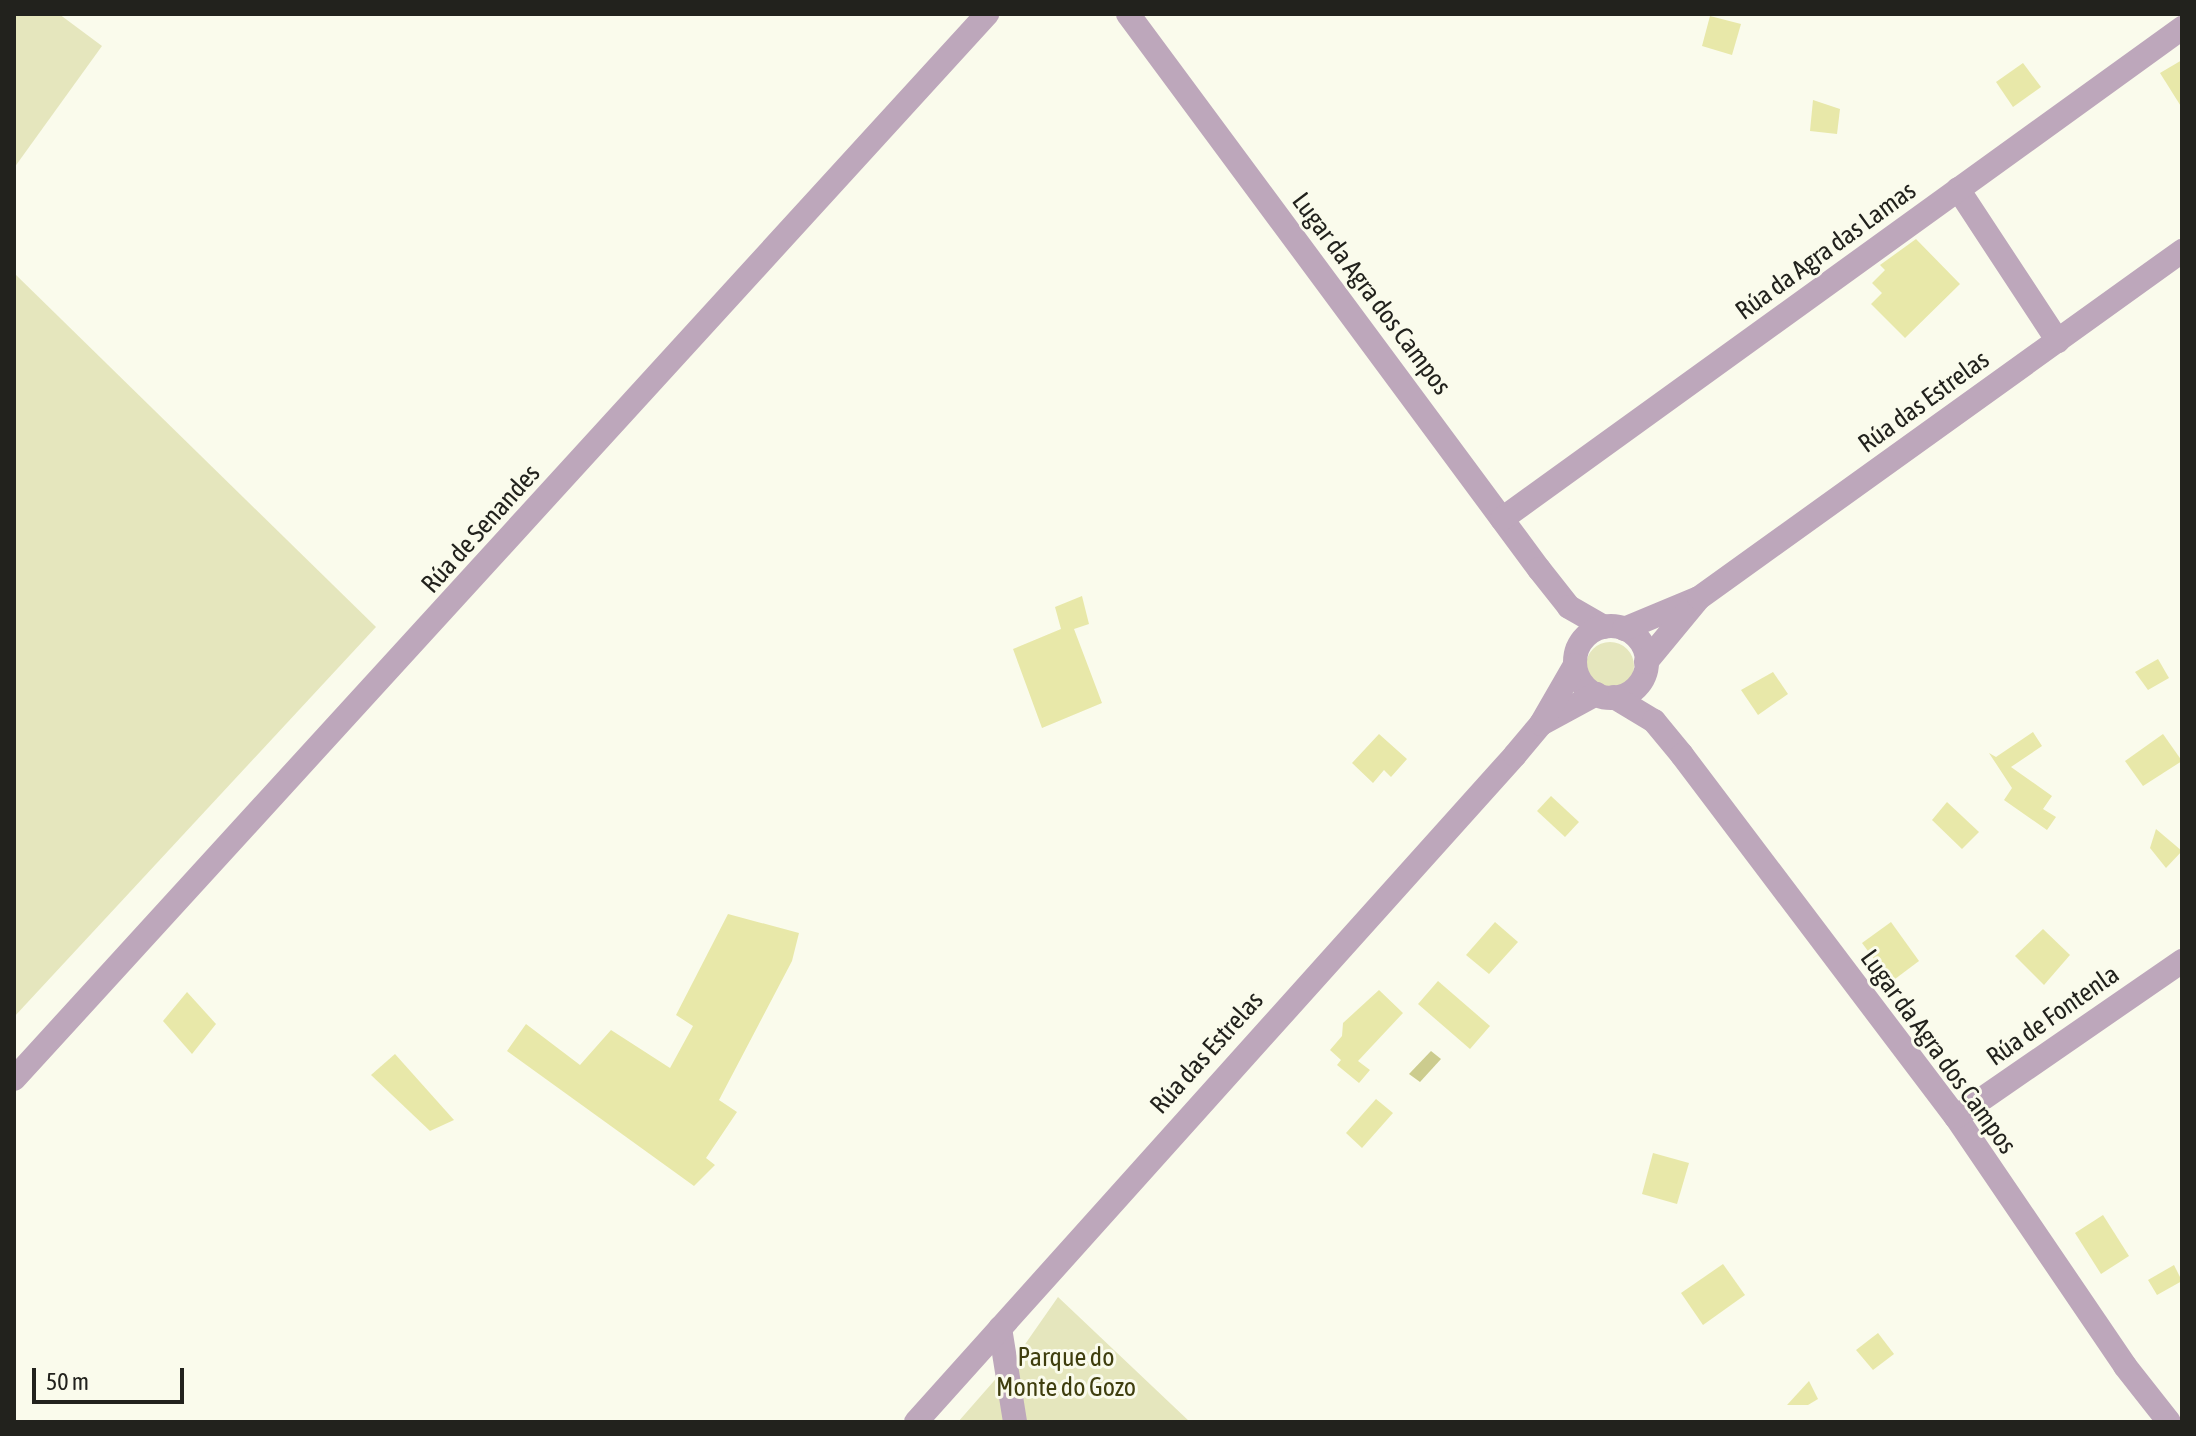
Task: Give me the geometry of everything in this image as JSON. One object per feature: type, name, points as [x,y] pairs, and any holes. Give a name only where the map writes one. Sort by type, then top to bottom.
[{"type":"street","name":"Rúa de Senandes","points":[[14,1079],[987,14]]},
{"type":"street","name":"Lugar da Agra dos Campos","points":[[1128,14],[1569,607],[1614,628]]},
{"type":"street","name":"Rúa da Agra das Lamas","points":[[1502,519],[2182,28]]},
{"type":"street","points":[[1958,189],[2058,341]]},
{"type":"street","name":"Rúa das Estrelas","points":[[1614,628],[1699,598],[2182,251]]},
{"type":"street","name":"Rúa das Estrelas","points":[[1645,667],[1699,598]]},
{"type":"street","name":"Lugar da Agra dos Campos","points":[[1569,607],[1576,656]]},
{"type":"street","points":[[1614,628],[1642,644],[1645,667],[1632,690],[1605,695],[1581,681],[1576,656],[1588,634],[1614,628]]},
{"type":"street","name":"Rúa das Estrelas","points":[[916,1422],[1541,724],[1576,656]]},
{"type":"street","name":"Lugar da Agra dos Campos","points":[[1645,667],[1654,721]]},
{"type":"street","name":"Lugar da Agra dos Campos","points":[[1605,695],[1654,721],[1956,1117],[2125,1366],[2169,1422]]},
{"type":"street","name":"Rúa das Estrelas","points":[[1541,724],[1605,695]]},
{"type":"street","name":"Rúa de Fontenla","points":[[1956,1117],[2182,961]]},
{"type":"street","points":[[1000,1328],[1015,1422]]},
{"type":"green space","points":[[14,14],[59,14],[102,46],[14,168]]},
{"type":"green space","points":[[14,273],[376,627],[14,1017]]},
{"type":"green space","points":[[1610,642],[1627,649],[1634,666],[1627,683],[1610,690],[1593,683],[1586,666],[1593,649]]},
{"type":"green space","name":"Parque do Monte do Gozo","points":[[1058,1297],[1190,1422],[958,1422],[1021,1350]]},
{"type":"shaded area","points":[[1431,1051],[1441,1059],[1420,1082],[1409,1074]]},
{"type":"building","points":[[1710,16],[1741,24],[1732,55],[1702,46]]},
{"type":"building","points":[[2182,60],[2182,108],[2160,73]]},
{"type":"building","points":[[2023,63],[2041,87],[2013,107],[1996,82]]},
{"type":"building","points":[[1813,100],[1840,109],[1837,134],[1810,131]]},
{"type":"building","points":[[1916,239],[1960,284],[1905,338],[1871,304],[1882,293],[1872,283],[1885,270],[1880,265]]},
{"type":"building","points":[[1082,596],[1089,624],[1074,629],[1102,703],[1042,728],[1013,649],[1061,629],[1055,607]]},
{"type":"building","points":[[2158,659],[2169,678],[2148,690],[2135,672]]},
{"type":"building","points":[[1773,672],[1788,694],[1758,715],[1741,690]]},
{"type":"building","points":[[2033,732],[2042,746],[2011,767],[2052,796],[2043,809],[2056,817],[2047,830],[2004,800],[2012,788],[1989,753],[1996,757]]},
{"type":"building","points":[[1379,734],[1407,759],[1391,777],[1384,770],[1373,783],[1352,763]]},
{"type":"building","points":[[2163,734],[2182,761],[2143,786],[2125,761]]},
{"type":"building","points":[[1551,796],[1579,822],[1565,837],[1537,811]]},
{"type":"building","points":[[1947,802],[1979,832],[1962,849],[1932,820]]},
{"type":"building","points":[[2156,829],[2182,851],[2166,868],[2150,848]]},
{"type":"building","points":[[728,914],[799,933],[792,961],[719,1100],[737,1112],[706,1158],[715,1165],[694,1186],[507,1051],[526,1024],[580,1065],[611,1030],[670,1068],[693,1026],[676,1015]]},
{"type":"building","points":[[1495,922],[1518,942],[1489,974],[1466,955]]},
{"type":"building","points":[[1891,922],[1919,961],[1891,982],[1862,943]]},
{"type":"building","points":[[2043,929],[2070,955],[2044,985],[2015,956]]},
{"type":"building","points":[[1438,981],[1490,1026],[1470,1049],[1418,1004]]},
{"type":"building","points":[[1379,990],[1403,1013],[1358,1061],[1370,1070],[1359,1083],[1337,1065],[1341,1060],[1330,1050],[1342,1036],[1343,1023]]},
{"type":"building","points":[[187,992],[216,1024],[192,1054],[163,1021]]},
{"type":"building","points":[[395,1054],[454,1120],[430,1131],[371,1075]]},
{"type":"building","points":[[1376,1099],[1393,1113],[1362,1148],[1346,1133]]},
{"type":"building","points":[[1653,1153],[1689,1163],[1677,1204],[1642,1194]]},
{"type":"building","points":[[2103,1215],[2129,1256],[2101,1274],[2075,1233]]},
{"type":"building","points":[[1723,1264],[1745,1295],[1703,1325],[1681,1293]]},
{"type":"building","points":[[2174,1265],[2182,1281],[2157,1295],[2148,1280]]},
{"type":"building","points":[[1878,1333],[1894,1354],[1873,1370],[1856,1350]]},
{"type":"building","points":[[1809,1381],[1818,1399],[1808,1405],[1787,1405]]}]
